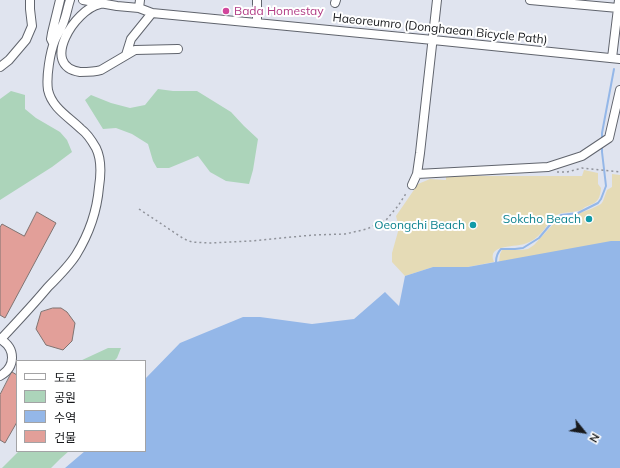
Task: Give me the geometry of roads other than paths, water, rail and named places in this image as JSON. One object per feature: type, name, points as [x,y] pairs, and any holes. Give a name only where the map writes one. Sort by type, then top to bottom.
[{"type":"street","points":[[0,67],[9,60],[26,40],[32,26],[30,0]]},
{"type":"street","points":[[53,46],[51,38],[60,0]]},
{"type":"street","points":[[0,376],[9,368],[12,362],[12,355],[6,343],[0,339],[28,310],[75,256],[93,220],[98,198],[101,175],[97,150],[83,130],[52,102],[48,91],[47,78],[49,62],[53,46],[62,26],[70,0]]},
{"type":"street","name":"Haeoreumro (Donghaean Bicycle Path)","points":[[83,0],[100,3],[140,4],[152,13],[616,59]]},
{"type":"street","points":[[257,0],[257,23]]},
{"type":"street","points":[[412,185],[417,174],[437,0]]},
{"type":"street","points":[[530,0],[618,4],[616,59]]},
{"type":"street","points":[[53,46],[70,20],[79,11],[88,4],[100,3]]},
{"type":"street","points":[[100,3],[84,12],[73,25],[63,42],[61,54],[64,63],[72,70],[85,72],[102,70],[135,50],[178,49]]},
{"type":"street","points":[[126,55],[131,39],[152,13]]},
{"type":"street","points":[[417,174],[548,167],[582,156],[609,138],[620,90]]},
{"type":"water","points":[[611,241],[620,241],[620,468],[65,468],[84,452],[146,452],[146,378],[180,343],[243,317],[260,317],[312,324],[354,319],[385,292],[399,306],[405,276],[433,267],[468,267]]},
{"type":"waterway","points":[[602,139],[614,69]]},
{"type":"waterway","points":[[496,262],[497,255],[501,249],[523,248],[539,238],[554,220],[561,215],[578,213],[598,203],[606,186],[602,145]]},
{"type":"place","name":"Bada Homestay","points":[[226,11]]},
{"type":"place","name":"Sokcho Beach","points":[[589,219]]},
{"type":"place","name":"Oeongchi Beach","points":[[473,225]]}]
